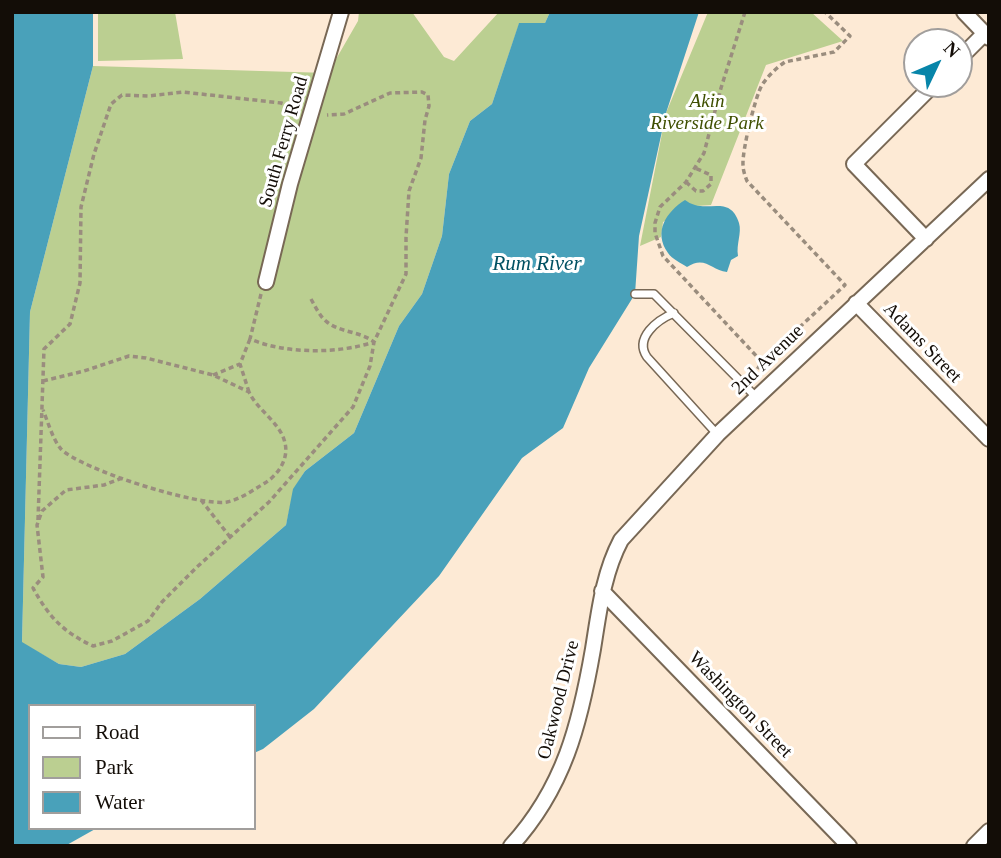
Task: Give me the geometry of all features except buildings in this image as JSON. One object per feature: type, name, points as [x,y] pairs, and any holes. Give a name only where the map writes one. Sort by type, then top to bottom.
[{"type":"street","name":"South Ferry Road","points":[[266,282],[290,184],[341,12]]},
{"type":"street","points":[[964,12],[987,36],[973,48]]},
{"type":"street","points":[[920,98],[854,164],[926,239]]},
{"type":"street","name":"2nd Avenue","points":[[602,591],[611,558],[621,540],[718,434],[989,179]]},
{"type":"street","name":"Adams Street","points":[[856,303],[989,439]]},
{"type":"street","name":"Oakwood Drive","points":[[512,846],[550,796],[565,763],[592,656],[602,591]]},
{"type":"street","name":"Washington Street","points":[[602,591],[849,846]]},
{"type":"street","points":[[974,846],[989,831]]},
{"type":"lane","points":[[635,294],[654,294],[761,394]]},
{"type":"lane","points":[[674,313],[663,318],[647,334],[642,348],[647,357],[718,434]]},
{"type":"path","points":[[745,12],[720,88],[704,153],[686,182],[660,207],[655,223],[656,242],[663,256],[762,362]]},
{"type":"path","points":[[761,394],[754,374],[762,362],[845,285],[747,181],[743,168],[743,157],[757,98],[765,81],[785,62],[834,51],[850,36],[825,12]]},
{"type":"path","points":[[297,108],[281,103],[184,92],[148,96],[122,95],[111,104],[94,154],[81,207],[80,283],[71,324],[44,349],[37,525],[43,577],[33,588],[53,619],[69,634],[93,646],[112,641],[148,621],[162,602],[269,502],[353,407],[370,366],[374,342],[407,274],[405,237],[409,191],[421,158],[430,100],[428,94],[422,92],[390,93],[344,114],[321,114]]},
{"type":"path","points":[[686,182],[696,191],[703,191],[711,184],[711,175],[695,168]]},
{"type":"path","points":[[42,409],[60,448],[77,462],[171,493],[201,499],[226,502],[248,494],[274,477],[286,457],[285,442],[277,428],[254,402],[240,365],[266,282]]},
{"type":"path","points":[[311,299],[326,321],[343,330],[366,336],[374,342]]},
{"type":"path","points":[[250,338],[265,345],[322,351],[353,349],[374,342]]},
{"type":"path","points":[[43,380],[84,371],[129,356],[213,375],[249,391]]},
{"type":"path","points":[[213,375],[240,365]]},
{"type":"path","points":[[37,525],[42,511],[66,490],[104,485],[122,478]]},
{"type":"path","points":[[201,499],[230,537]]},
{"type":"green space","points":[[98,12],[175,12],[183,59],[98,61]]},
{"type":"green space","points":[[359,12],[412,12],[444,57],[454,61],[499,12],[550,12],[545,23],[519,24],[492,104],[470,121],[449,174],[442,236],[422,294],[399,326],[354,433],[305,471],[294,489],[286,525],[200,599],[125,654],[81,667],[59,664],[22,643],[30,312],[93,66],[328,73],[358,21]]},
{"type":"green space","name":"Akin Riverside Park","points":[[708,12],[811,12],[843,41],[766,65],[711,205],[696,206],[663,222],[661,237],[640,246],[666,113]]},
{"type":"water","name":"Rum River","points":[[12,12],[93,12],[93,66],[30,312],[22,642],[59,664],[81,667],[125,654],[200,599],[286,525],[293,489],[305,471],[354,433],[399,326],[422,294],[442,236],[449,174],[470,121],[492,104],[519,23],[545,23],[550,12],[699,12],[666,113],[639,236],[635,294],[589,368],[563,428],[522,458],[439,576],[314,709],[263,749],[256,752],[256,704],[28,704],[28,830],[93,830],[65,846],[12,846]]},
{"type":"water","points":[[685,200],[701,206],[726,207],[736,215],[740,227],[738,256],[731,260],[727,272],[699,262],[687,267],[668,253],[662,238],[664,223],[672,210]]}]
